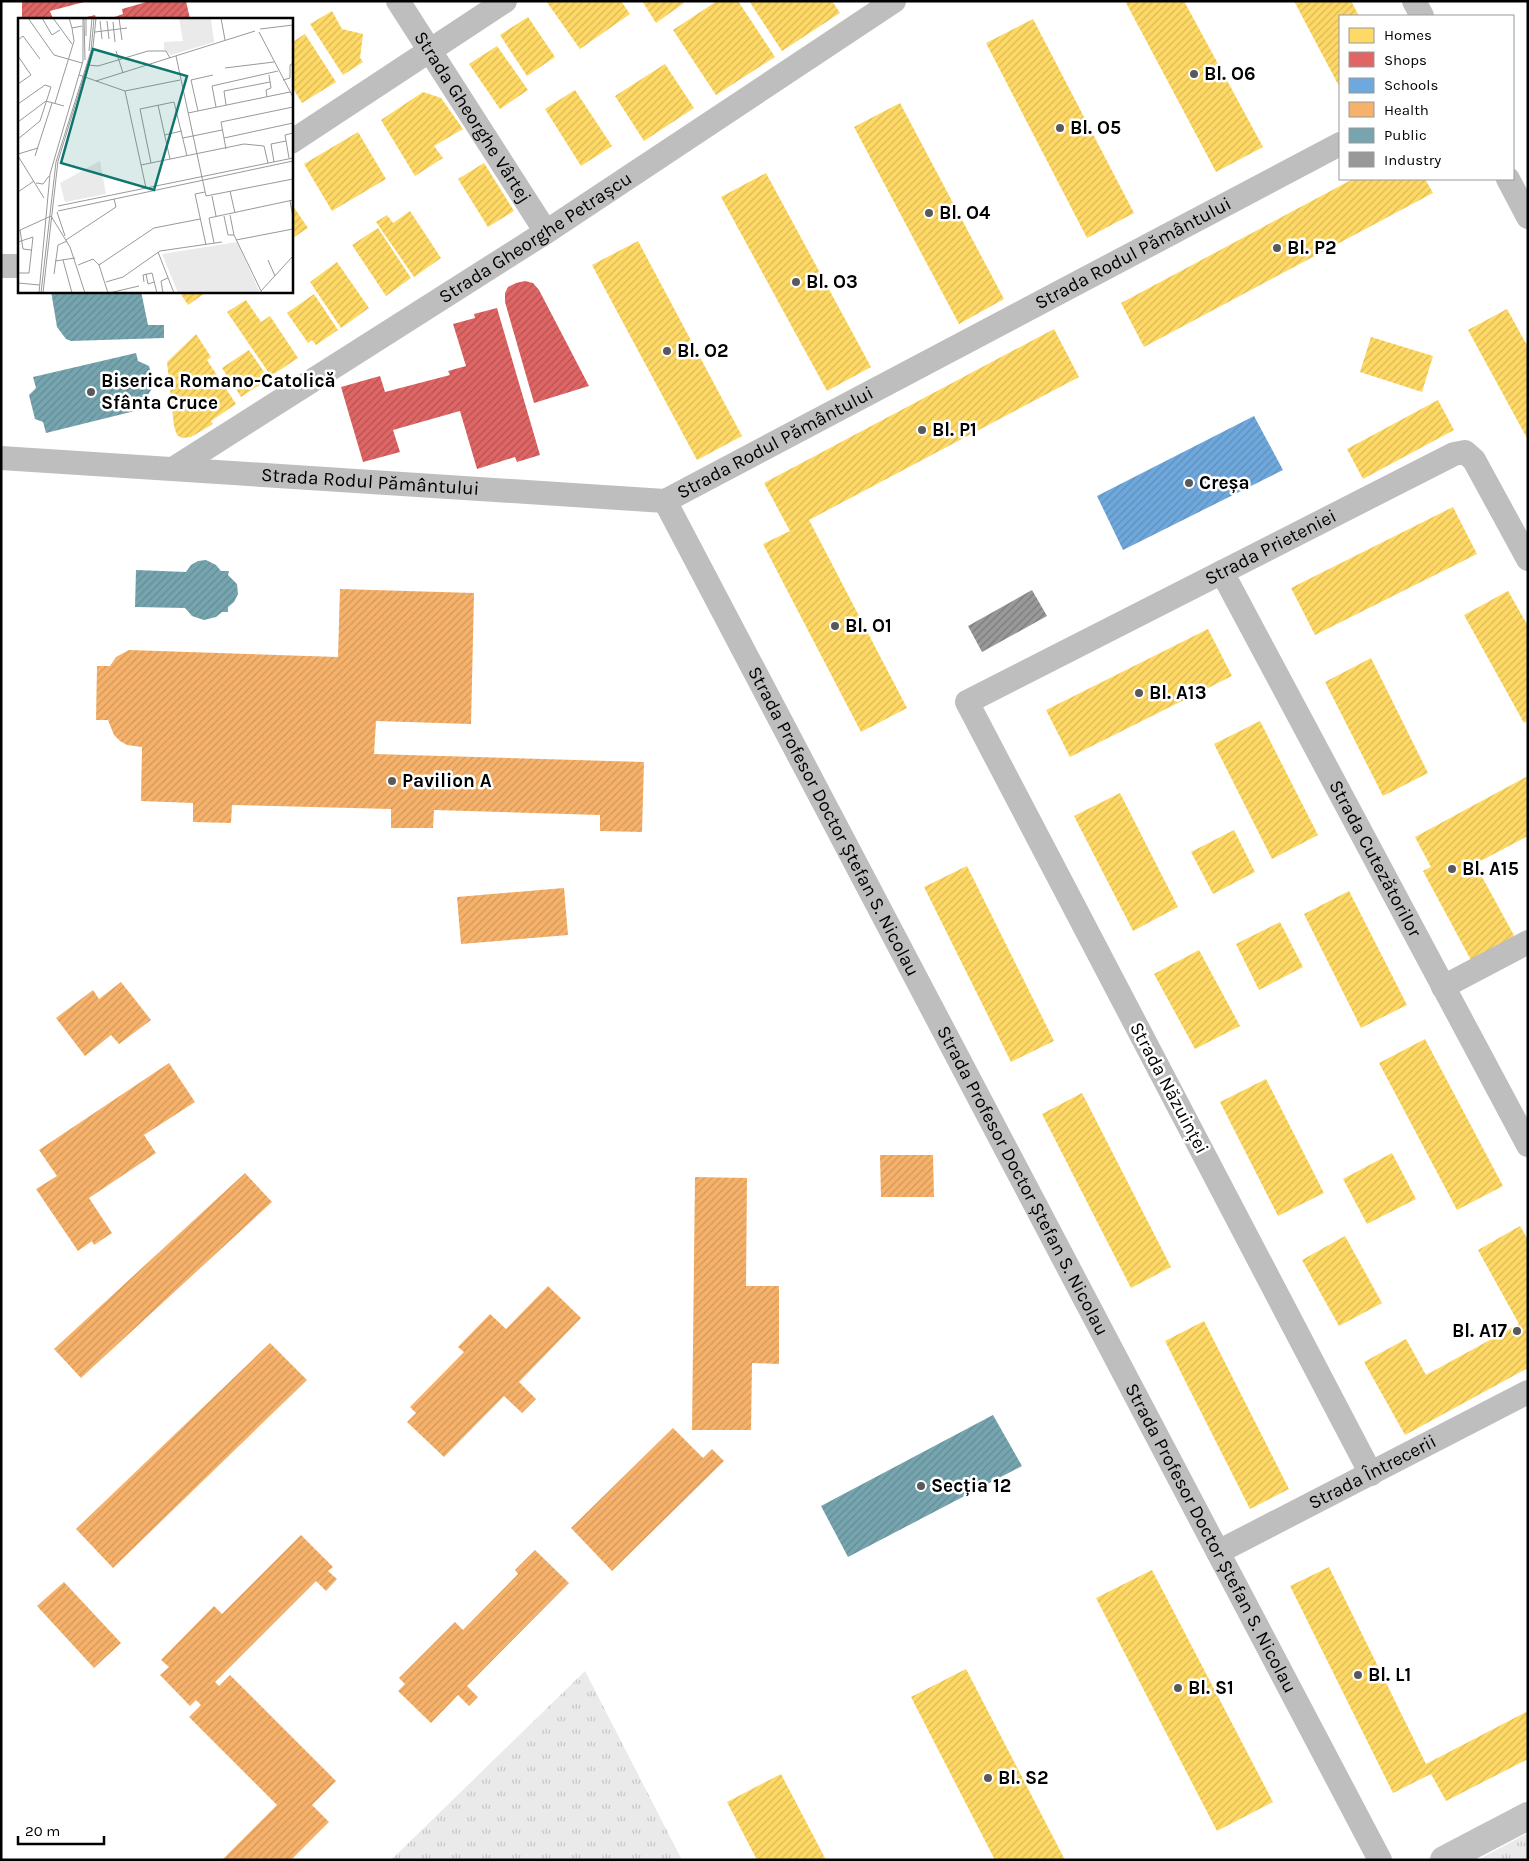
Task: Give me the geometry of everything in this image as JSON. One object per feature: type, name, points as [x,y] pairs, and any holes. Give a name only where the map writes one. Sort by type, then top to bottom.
[{"type":"main road","points":[[1444,1860],[1528,1816]]},
{"type":"street","name":"Strada Gheorghe Vârtej","points":[[398,1],[546,232]]},
{"type":"street","points":[[292,141],[505,1]]},
{"type":"street","name":"Strada Gheorghe Petrașcu","points":[[173,469],[546,232],[894,1]]},
{"type":"street","points":[[1414,1],[1421,15]]},
{"type":"street","name":"Strada Rodul Pământului","points":[[1,458],[665,501],[1339,145]]},
{"type":"street","points":[[1509,180],[1528,217]]},
{"type":"street","points":[[1,266],[18,266]]},
{"type":"street","name":"Strada Prieteniei","points":[[968,702],[1454,454],[1465,452],[1474,460],[1528,559]]},
{"type":"street","name":"Strada Profesor Doctor Ștefan S. Nicolau","points":[[665,501],[1380,1860]]},
{"type":"street","name":"Strada Cutezătorilor","points":[[1222,572],[1528,1145]]},
{"type":"street","name":"Strada Năzuinței","points":[[968,702],[1371,1474]]},
{"type":"street","points":[[1443,987],[1528,942]]},
{"type":"street","name":"Strada Întrecerii","points":[[1218,1552],[1528,1392]]},
{"type":"green space","points":[[585,1671],[682,1860],[391,1860]]},
{"type":"green space","points":[[1528,1833],[1528,1860],[1478,1860]]},
{"type":"building: Homes","points":[[546,1],[621,1],[630,14],[580,49]]},
{"type":"building: Homes","points":[[642,1],[683,1],[684,3],[656,23]]},
{"type":"building: Homes","points":[[717,1],[738,1],[775,57],[716,95],[673,30]]},
{"type":"building: Homes","points":[[749,1],[832,1],[840,13],[782,51]]},
{"type":"building: Homes","name":"Bl. O6","points":[[1125,1],[1184,1],[1263,147],[1216,172]]},
{"type":"building: Homes","points":[[1294,1],[1351,1],[1358,15],[1339,15],[1339,86]]},
{"type":"building: Homes","points":[[332,11],[342,29],[363,34],[360,58],[363,62],[343,75],[310,24]]},
{"type":"building: Homes","points":[[528,17],[555,57],[527,76],[500,35]]},
{"type":"building: Homes","name":"Bl. O5","points":[[1033,19],[1134,213],[1087,238],[986,43]]},
{"type":"building: Homes","points":[[305,34],[336,82],[302,103],[292,87],[292,42]]},
{"type":"building: Homes","points":[[497,46],[528,90],[500,109],[469,64]]},
{"type":"building: Homes","points":[[665,64],[694,108],[644,141],[615,96]]},
{"type":"building: Homes","points":[[575,90],[612,146],[581,166],[545,109]]},
{"type":"building: Homes","points":[[423,92],[441,98],[463,129],[434,146],[443,158],[415,176],[381,120]]},
{"type":"building: Homes","name":"Bl. O4","points":[[900,103],[1004,299],[959,324],[854,127]]},
{"type":"building: Homes","points":[[358,132],[386,179],[332,211],[304,164]]},
{"type":"building: Homes","points":[[484,163],[514,211],[488,227],[458,179]]},
{"type":"building: Homes","name":"Bl. O3","points":[[766,173],[871,367],[827,391],[721,197]]},
{"type":"building: Homes","name":"Bl. P2","points":[[1351,180],[1426,180],[1433,193],[1144,347],[1121,303]]},
{"type":"building: Homes","points":[[292,204],[308,228],[292,238]]},
{"type":"building: Homes","points":[[410,211],[441,258],[414,277],[376,222],[387,215],[393,223]]},
{"type":"building: Homes","points":[[378,228],[411,278],[386,296],[352,245]]},
{"type":"building: Homes","name":"Bl. O2","points":[[638,241],[742,436],[697,460],[592,265]]},
{"type":"building: Homes","points":[[337,262],[369,308],[341,328],[310,282]]},
{"type":"building: Homes","points":[[180,292],[207,292],[188,305]]},
{"type":"building: Homes","points":[[314,294],[338,330],[316,345],[312,340],[308,343],[287,313]]},
{"type":"building: Homes","points":[[246,300],[261,322],[270,316],[298,358],[271,376],[227,312]]},
{"type":"building: Homes","points":[[1507,309],[1528,347],[1528,440],[1468,330]]},
{"type":"building: Homes","name":"Bl. P1","points":[[1054,329],[1079,377],[809,520],[907,708],[861,732],[763,544],[790,531],[764,483]]},
{"type":"building: Homes","points":[[196,334],[211,357],[207,360],[236,404],[211,421],[213,424],[191,437],[182,438],[177,435],[174,426],[167,362]]},
{"type":"building: Homes","points":[[1371,337],[1433,356],[1422,392],[1360,372]]},
{"type":"building: Homes","points":[[249,350],[269,379],[241,397],[222,368]]},
{"type":"building: Homes","points":[[1438,400],[1454,430],[1363,479],[1347,449]]},
{"type":"building: Homes","points":[[1453,507],[1477,554],[1315,635],[1291,588]]},
{"type":"building: Homes","points":[[1508,591],[1528,626],[1528,721],[1524,723],[1464,615]]},
{"type":"building: Homes","name":"Bl. A13","points":[[1208,629],[1232,676],[1070,757],[1046,710]]},
{"type":"building: Homes","points":[[1371,658],[1428,773],[1383,796],[1325,682]]},
{"type":"building: Homes","points":[[1260,721],[1318,835],[1272,859],[1214,744]]},
{"type":"building: Homes","name":"Bl. A15","points":[[1528,776],[1528,836],[1475,864],[1516,939],[1472,962],[1423,871],[1431,867],[1415,837]]},
{"type":"building: Homes","points":[[1120,793],[1178,907],[1133,931],[1074,816]]},
{"type":"building: Homes","points":[[1234,830],[1255,872],[1213,894],[1191,852]]},
{"type":"building: Homes","points":[[967,866],[1054,1041],[1011,1062],[924,887]]},
{"type":"building: Homes","points":[[1349,891],[1407,1005],[1361,1028],[1304,914]]},
{"type":"building: Homes","points":[[1280,922],[1303,967],[1259,990],[1236,944]]},
{"type":"building: Homes","points":[[1199,950],[1240,1026],[1195,1049],[1154,974]]},
{"type":"building: Homes","points":[[1425,1039],[1503,1186],[1457,1210],[1379,1063]]},
{"type":"building: Homes","points":[[1266,1079],[1324,1193],[1278,1216],[1220,1102]]},
{"type":"building: Homes","points":[[1082,1093],[1171,1267],[1131,1288],[1042,1114]]},
{"type":"building: Homes","points":[[1392,1153],[1416,1199],[1367,1224],[1343,1179]]},
{"type":"building: Homes","name":"Bl. A17","points":[[1520,1226],[1528,1240],[1528,1368],[1405,1435],[1364,1362],[1406,1339],[1426,1375],[1519,1324],[1478,1250]]},
{"type":"building: Homes","points":[[1345,1236],[1382,1303],[1339,1326],[1302,1260]]},
{"type":"building: Homes","points":[[1204,1321],[1289,1489],[1250,1509],[1165,1341]]},
{"type":"building: Homes","name":"Bl. L1","points":[[1329,1567],[1426,1764],[1528,1711],[1528,1759],[1446,1801],[1431,1774],[1393,1793],[1290,1586]]},
{"type":"building: Homes","name":"Bl. S1","points":[[1152,1570],[1273,1802],[1217,1831],[1096,1598]]},
{"type":"building: Homes","name":"Bl. S2","points":[[966,1669],[1065,1860],[995,1860],[911,1697]]},
{"type":"building: Homes","points":[[781,1774],[826,1860],[757,1860],[727,1802]]},
{"type":"building: Shops","points":[[22,1],[84,1],[50,11],[53,18],[22,18]]},
{"type":"building: Shops","points":[[150,1],[186,1],[190,18],[112,18],[123,14],[122,9]]},
{"type":"building: Shops","points":[[95,15],[96,18],[83,18]]},
{"type":"building: Shops","points":[[525,281],[533,283],[539,290],[589,386],[534,403],[505,302],[505,293],[508,287]]},
{"type":"building: Shops","points":[[497,308],[540,455],[517,462],[515,457],[477,469],[460,411],[393,430],[400,452],[363,462],[341,387],[380,376],[385,392],[450,375],[448,371],[466,366],[453,324],[475,318],[474,314]]},
{"type":"building: Schools","name":"Creșa","points":[[1254,416],[1283,470],[1123,550],[1097,496]]},
{"type":"building: Health","points":[[340,589],[474,593],[471,724],[376,721],[374,754],[644,762],[642,832],[600,831],[600,815],[434,810],[433,828],[391,828],[391,809],[232,805],[231,823],[193,822],[193,803],[141,801],[142,747],[127,745],[120,741],[114,735],[108,720],[96,720],[97,666],[110,666],[116,657],[129,650],[338,657]]},
{"type":"building: Health","points":[[564,888],[568,935],[461,944],[457,897]]},
{"type":"building: Health","points":[[121,982],[151,1020],[119,1044],[111,1035],[85,1056],[56,1018],[93,990],[99,999]]},
{"type":"building: Health","points":[[169,1063],[195,1102],[144,1135],[156,1153],[89,1198],[112,1233],[94,1245],[92,1241],[78,1251],[36,1189],[57,1176],[39,1150]]},
{"type":"building: Health","points":[[880,1155],[933,1155],[934,1197],[881,1197]]},
{"type":"building: Health","points":[[245,1173],[272,1202],[81,1378],[54,1349]]},
{"type":"building: Health","points":[[695,1177],[747,1178],[746,1286],[779,1286],[779,1364],[752,1363],[751,1430],[692,1430]]},
{"type":"building: Health","points":[[548,1286],[581,1318],[519,1382],[536,1399],[522,1413],[504,1396],[444,1457],[407,1422],[416,1413],[410,1407],[464,1352],[458,1347],[490,1314],[506,1329]]},
{"type":"building: Health","points":[[270,1343],[307,1380],[113,1568],[76,1529]]},
{"type":"building: Health","points":[[673,1428],[703,1458],[712,1449],[724,1461],[612,1571],[571,1528]]},
{"type":"building: Health","points":[[301,1535],[333,1567],[328,1571],[337,1579],[326,1591],[316,1581],[215,1682],[219,1686],[230,1675],[336,1781],[312,1805],[329,1822],[291,1860],[222,1860],[277,1805],[189,1717],[201,1705],[196,1700],[190,1706],[160,1675],[169,1667],[161,1660],[214,1606],[222,1614]]},
{"type":"building: Health","points":[[535,1550],[569,1583],[467,1686],[478,1697],[469,1706],[458,1695],[431,1723],[398,1691],[405,1684],[399,1678],[455,1622],[463,1630],[518,1574],[515,1570]]},
{"type":"building: Health","points":[[64,1582],[121,1643],[94,1668],[37,1606]]},
{"type":"building: Public","points":[[51,292],[141,292],[148,325],[164,325],[164,338],[71,341],[66,339],[57,327]]},
{"type":"building: Public","name":"Biserica Romano-Catolică Sfânta Cruce","points":[[136,353],[138,361],[149,366],[154,385],[148,395],[151,407],[46,433],[43,422],[35,419],[29,395],[36,388],[33,377]]},
{"type":"building: Public","points":[[206,560],[216,565],[221,571],[229,571],[228,575],[237,584],[238,594],[234,602],[228,607],[228,612],[222,612],[216,617],[204,620],[192,616],[185,608],[135,607],[136,570],[186,572],[191,565],[198,561]]},
{"type":"building: Public","name":"Secția 12","points":[[993,1415],[1022,1466],[848,1557],[821,1506]]},
{"type":"building: Industry","points":[[1032,590],[1047,616],[982,652],[968,626]]},
{"type":"place","name":"Bl. O6","points":[[1194,74]]},
{"type":"place","name":"Bl. O5","points":[[1060,128]]},
{"type":"place","name":"Bl. O4","points":[[929,213]]},
{"type":"place","name":"Bl. P2","points":[[1277,248]]},
{"type":"place","name":"Bl. O3","points":[[796,282]]},
{"type":"place","name":"Bl. O2","points":[[667,351]]},
{"type":"place","name":"Biserica Romano-Catolică Sfânta Cruce","points":[[91,392]]},
{"type":"place","name":"Bl. P1","points":[[922,430]]},
{"type":"place","name":"Creșa","points":[[1189,483]]},
{"type":"place","name":"Bl. O1","points":[[835,626]]},
{"type":"place","name":"Bl. A13","points":[[1139,693]]},
{"type":"place","name":"Pavilion A","points":[[392,781]]},
{"type":"place","name":"Bl. A15","points":[[1452,869]]},
{"type":"place","name":"Bl. A17","points":[[1517,1331]]},
{"type":"place","name":"Secția 12","points":[[921,1486]]},
{"type":"place","name":"Bl. L1","points":[[1358,1675]]},
{"type":"place","name":"Bl. S1","points":[[1178,1688]]},
{"type":"place","name":"Bl. S2","points":[[988,1778]]}]
